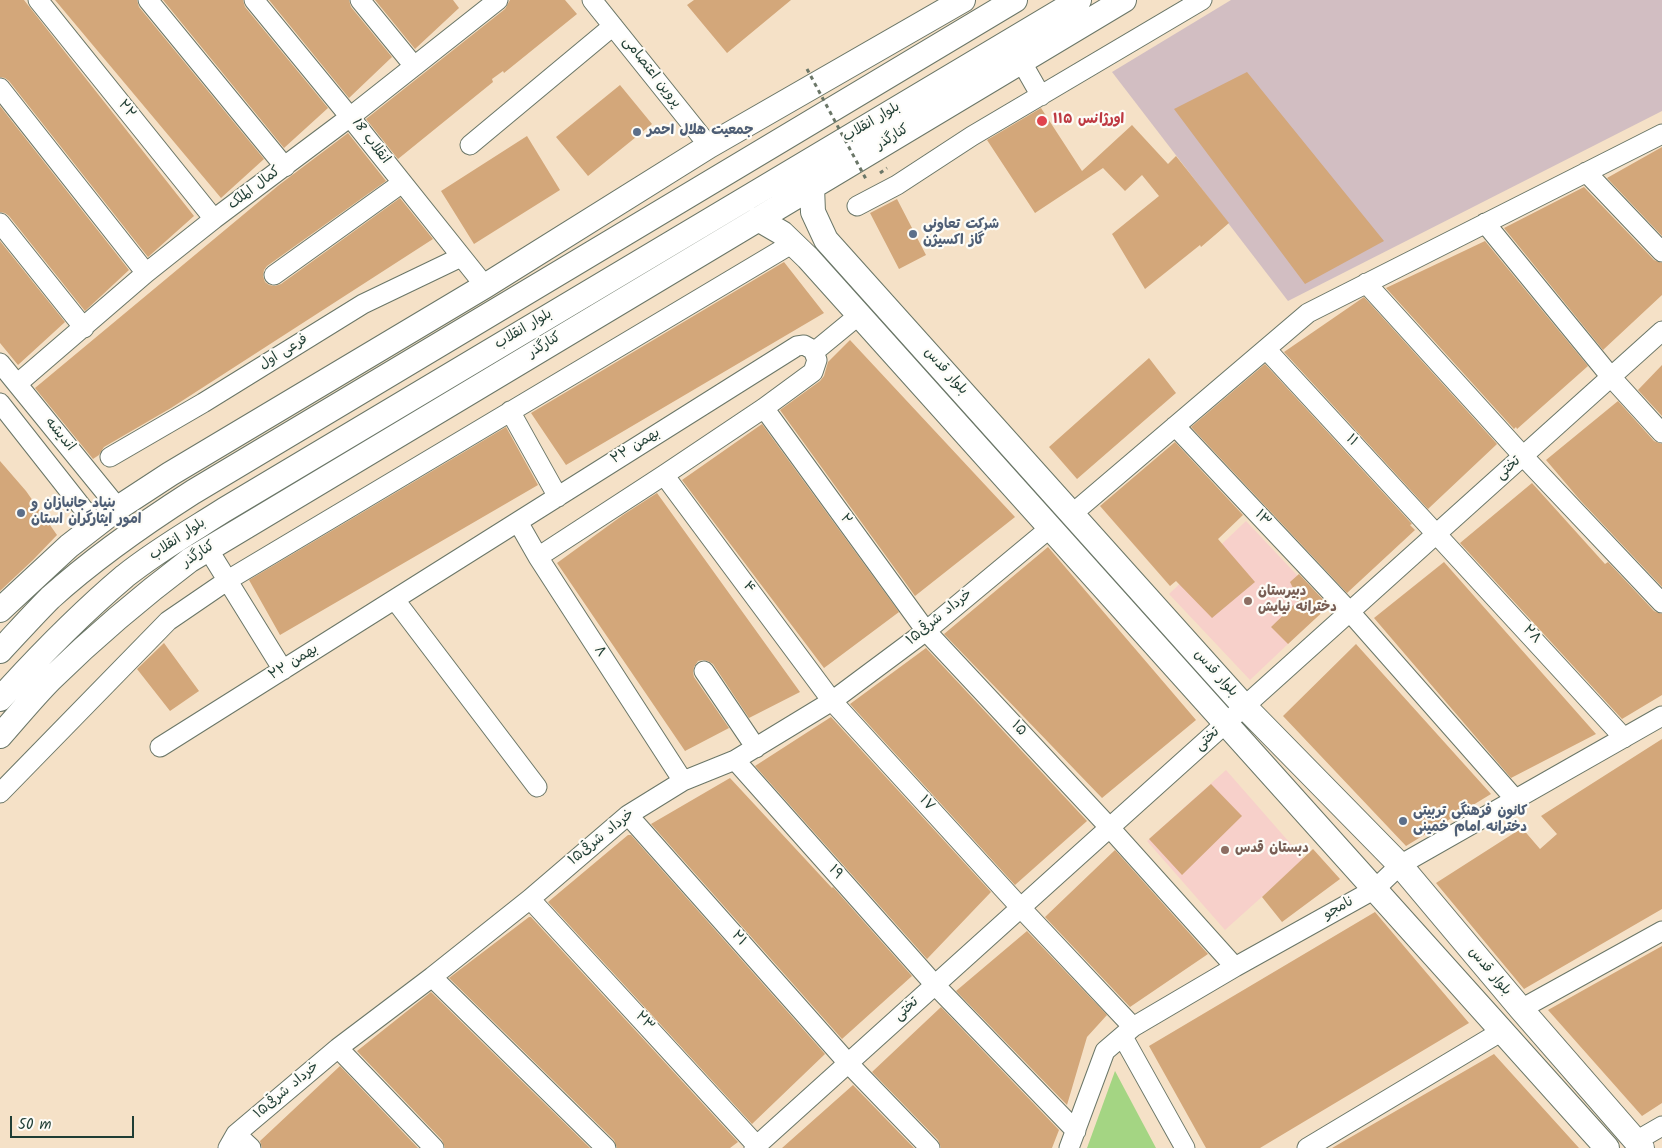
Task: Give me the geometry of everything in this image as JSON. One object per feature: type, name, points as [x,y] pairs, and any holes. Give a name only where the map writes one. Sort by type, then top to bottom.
[{"type":"main road","points":[[0,610],[69,546],[90,517],[111,500],[170,474],[485,286],[709,146],[963,0]]},
{"type":"main road","points":[[0,652],[50,599],[94,561],[142,525],[201,487],[1015,0]]},
{"type":"main road","name":"بلوار انقلاب","points":[[0,699],[80,616],[127,575],[175,540],[1079,0]]},
{"type":"main road","name":"کنارگذر","points":[[0,736],[50,680],[143,596],[190,560],[1124,0]]},
{"type":"main road","points":[[917,27],[933,50]]},
{"type":"main road","points":[[947,78],[961,97]]},
{"type":"main road","name":"بلوار قدس","points":[[812,187],[813,212],[826,240],[1245,707],[1400,865],[1520,1009],[1639,1145]]},
{"type":"main road","name":"بلوار قدس","points":[[758,219],[782,233],[808,258],[1607,1148]]},
{"type":"main road","points":[[576,299],[588,320]]},
{"type":"main road","points":[[859,315],[879,299]]},
{"type":"main road","points":[[340,404],[357,430]]},
{"type":"street","name":"۲۲","points":[[38,0],[214,219]]},
{"type":"street","points":[[148,0],[285,166]]},
{"type":"street","name":"انقلاب 18","points":[[254,0],[485,286]]},
{"type":"street","points":[[360,0],[414,66]]},
{"type":"street","name":"پروین اعتصامی","points":[[592,0],[709,146]]},
{"type":"street","points":[[857,206],[897,185],[972,136],[1202,0]]},
{"type":"street","name":"کمال الملک","points":[[17,384],[146,273],[214,219],[350,117],[414,66],[487,3]]},
{"type":"street","points":[[470,145],[614,26]]},
{"type":"street","points":[[1021,61],[1041,96]]},
{"type":"street","points":[[0,88],[146,273]]},
{"type":"street","points":[[1072,514],[1308,313],[1662,134]]},
{"type":"street","points":[[1586,172],[1662,252]]},
{"type":"street","points":[[274,275],[402,183]]},
{"type":"street","points":[[0,223],[84,328]]},
{"type":"street","points":[[1486,223],[1611,377],[1662,433]]},
{"type":"street","points":[[0,793],[168,621],[228,580],[793,243]]},
{"type":"street","name":"فرعی اول","points":[[110,457],[203,403],[363,304],[461,257]]},
{"type":"street","points":[[1366,283],[1523,456],[1662,603]]},
{"type":"street","points":[[538,557],[664,476],[813,372],[816,360],[814,352],[859,315]]},
{"type":"street","name":"تختی","points":[[757,1147],[1020,907],[1662,331]]},
{"type":"street","name":"۲۲ بهمن","points":[[160,747],[797,346],[804,345],[814,352]]},
{"type":"street","name":"۱۱","points":[[1266,349],[1437,533]]},
{"type":"street","name":"اندیشه","points":[[0,363],[111,500]]},
{"type":"street","name":"اندیشه","points":[[0,402],[90,517]]},
{"type":"street","name":"۲","points":[[764,408],[926,631]]},
{"type":"street","points":[[510,411],[558,497]]},
{"type":"street","name":"۱۳","points":[[1175,426],[1350,612],[1515,800]]},
{"type":"street","name":"۴","points":[[664,476],[832,701]]},
{"type":"street","name":"۸","points":[[518,522],[538,557],[683,781]]},
{"type":"street","name":"۱۵خرداد شرقی","points":[[232,1141],[338,1048],[432,977],[530,899],[628,815],[683,781],[735,760],[832,701],[926,631],[1050,528]]},
{"type":"street","name":"۲۸","points":[[1437,533],[1624,738]]},
{"type":"street","points":[[208,549],[283,670]]},
{"type":"street","points":[[395,600],[537,787]]},
{"type":"street","name":"۱۵","points":[[926,631],[1110,828],[1235,968]]},
{"type":"street","points":[[704,672],[756,748]]},
{"type":"street","name":"۱۷","points":[[832,701],[1020,907],[1128,1032],[1185,1148]]},
{"type":"street","name":"نامجو","points":[[1072,1140],[1105,1051],[1128,1032],[1235,968],[1374,889],[1400,865],[1662,716]]},
{"type":"street","name":"۱۹","points":[[735,760],[1072,1140]]},
{"type":"street","name":"۲۱","points":[[628,815],[848,1064],[930,1148]]},
{"type":"street","name":"۲۳","points":[[530,899],[757,1147]]},
{"type":"street","points":[[1520,1009],[1662,931]]},
{"type":"street","points":[[432,977],[606,1148]]},
{"type":"street","points":[[1308,1148],[1502,1031]]},
{"type":"street","points":[[338,1048],[434,1148]]},
{"type":"street","points":[[1639,1145],[1662,1126]]},
{"type":"street","points":[[232,1141],[251,1148]]},
{"type":"path","points":[[807,69],[867,181]]},
{"type":"shaded area","points":[[1231,0],[1662,0],[1662,111],[1288,301],[1112,72]]},
{"type":"shaded area","name":"دبیرستان دخترانه نیایش","points":[[1246,521],[1327,607],[1250,680],[1169,594]]},
{"type":"shaded area","name":"دبستان قدس","points":[[1226,770],[1304,859],[1225,930],[1147,841]]},
{"type":"green space","points":[[1115,1071],[1156,1148],[1087,1148]]},
{"type":"building","points":[[0,0],[24,0],[194,216],[148,257],[9,81],[0,77]]},
{"type":"building","points":[[55,0],[137,0],[139,7],[264,159],[221,198]]},
{"type":"building","points":[[163,0],[243,0],[245,7],[328,108],[284,148]]},
{"type":"building","points":[[269,0],[349,0],[351,7],[392,57],[349,98]]},
{"type":"building","points":[[375,0],[453,0],[459,8],[415,49]]},
{"type":"building","points":[[510,0],[565,0],[577,14],[504,73],[503,71],[492,79],[493,82],[398,159],[366,119],[505,9]]},
{"type":"building","points":[[694,0],[791,0],[727,53],[687,5]]},
{"type":"building","points":[[1247,72],[1384,241],[1305,284],[1174,109]]},
{"type":"building","points":[[620,85],[652,124],[588,176],[556,137]]},
{"type":"building","points":[[0,106],[129,270],[85,311],[9,216],[0,212]]},
{"type":"building","points":[[1041,108],[1082,171],[1132,125],[1168,164],[1176,156],[1229,223],[1201,247],[1200,245],[1145,289],[1112,234],[1159,196],[1142,175],[1125,191],[1103,168],[1035,213],[987,140]]},
{"type":"building","points":[[348,133],[386,181],[267,266],[263,276],[265,282],[275,286],[281,284],[400,198],[433,239],[171,408],[104,447],[99,455],[93,459],[35,388],[279,185]]},
{"type":"building","points":[[527,136],[560,190],[474,244],[441,191]]},
{"type":"building","points":[[1662,147],[1662,236],[1607,178]]},
{"type":"building","points":[[1584,187],[1654,260],[1662,263],[1662,295],[1603,350],[1504,228]]},
{"type":"building","points":[[897,199],[926,255],[899,269],[870,213]]},
{"type":"building","points":[[0,241],[65,322],[18,365],[0,343]]},
{"type":"building","points":[[1485,241],[1588,366],[1517,429],[1516,427],[1514,429],[1386,288]]},
{"type":"building","points":[[784,262],[824,313],[566,465],[531,413]]},
{"type":"building","points":[[1364,297],[1497,444],[1428,509],[1284,352]]},
{"type":"building","points":[[850,340],[1015,517],[915,596],[780,410],[820,381],[824,376],[828,362]]},
{"type":"building","points":[[1149,358],[1176,393],[1077,479],[1049,447]]},
{"type":"building","points":[[1265,364],[1412,524],[1410,525],[1415,530],[1347,593],[1191,427]]},
{"type":"building","points":[[1662,365],[1662,416],[1638,390]]},
{"type":"building","points":[[1618,401],[1654,441],[1662,444],[1662,587],[1580,500],[1546,460]]},
{"type":"building","points":[[762,424],[899,612],[824,668],[682,480]]},
{"type":"building","points":[[506,427],[538,485],[280,635],[249,580]]},
{"type":"building","points":[[1175,442],[1243,515],[1218,539],[1255,582],[1212,618],[1176,581],[1170,586],[1100,506]]},
{"type":"building","name":"بنیاد جانبازان و امور ایثارگران استان","points":[[0,461],[26,491],[57,535],[0,591]]},
{"type":"building","points":[[1532,483],[1605,564],[1608,562],[1654,611],[1662,614],[1662,695],[1622,719],[1460,543]]},
{"type":"building","points":[[657,493],[800,692],[749,718],[713,664],[703,660],[698,661],[694,667],[694,677],[729,728],[685,751],[557,563]]},
{"type":"building","points":[[1048,547],[1196,720],[1102,798],[944,634]]},
{"type":"building","points":[[1444,562],[1596,734],[1511,778],[1374,618]]},
{"type":"building","points":[[1299,574],[1329,606],[1288,644],[1271,627],[1299,600],[1290,582]]},
{"type":"building","points":[[164,643],[199,691],[170,711],[137,669]]},
{"type":"building","points":[[1356,644],[1491,794],[1406,846],[1283,716]]},
{"type":"building","points":[[926,648],[1087,821],[1015,885],[850,704]]},
{"type":"building","points":[[831,717],[991,892],[927,959],[755,766]]},
{"type":"building","points":[[1662,739],[1662,909],[1524,989],[1436,883],[1522,828],[1540,849],[1557,834],[1541,816]]},
{"type":"building","points":[[730,778],[833,887],[912,976],[842,1039],[651,824]]},
{"type":"building","points":[[1211,784],[1242,816],[1182,875],[1149,839]]},
{"type":"building","points":[[628,835],[631,835],[825,1054],[752,1124],[548,902]]},
{"type":"building","points":[[1313,849],[1340,879],[1282,922],[1262,897]]},
{"type":"building","points":[[1115,850],[1208,954],[1130,1007],[1045,917]]},
{"type":"building","points":[[1375,912],[1469,1023],[1260,1148],[1206,1148],[1149,1046]]},
{"type":"building","points":[[529,917],[738,1142],[730,1148],[617,1148],[614,1140],[449,978]]},
{"type":"building","points":[[1027,931],[1107,1015],[1087,1037],[1067,1105],[956,991]]},
{"type":"building","points":[[1662,946],[1662,1103],[1642,1116],[1548,1010]]},
{"type":"building","points":[[431,992],[590,1148],[445,1148],[442,1140],[357,1051]]},
{"type":"building","points":[[941,1007],[1059,1130],[1052,1148],[941,1148],[938,1140],[872,1072]]},
{"type":"building","points":[[1494,1054],[1579,1148],[1332,1148]]},
{"type":"building","points":[[340,1066],[418,1148],[262,1148],[260,1141]]},
{"type":"building","points":[[853,1085],[914,1148],[782,1148]]},
{"type":"place","name":"اورژانس ۱۱۵","points":[[1042,121]]},
{"type":"place","name":"جمعیت هلال احمر","points":[[637,132]]},
{"type":"place","name":"شرکت تعاونی گاز اکسیژن","points":[[913,234]]},
{"type":"place","name":"بنیاد جانبازان و امور ایثارگران استان","points":[[21,513]]},
{"type":"place","name":"دبیرستان دخترانه نیایش","points":[[1248,601]]},
{"type":"place","name":"کانون فرهنگی تربیتی دخترانه امام خمینی","points":[[1403,821]]},
{"type":"place","name":"دبستان قدس","points":[[1225,850]]}]
